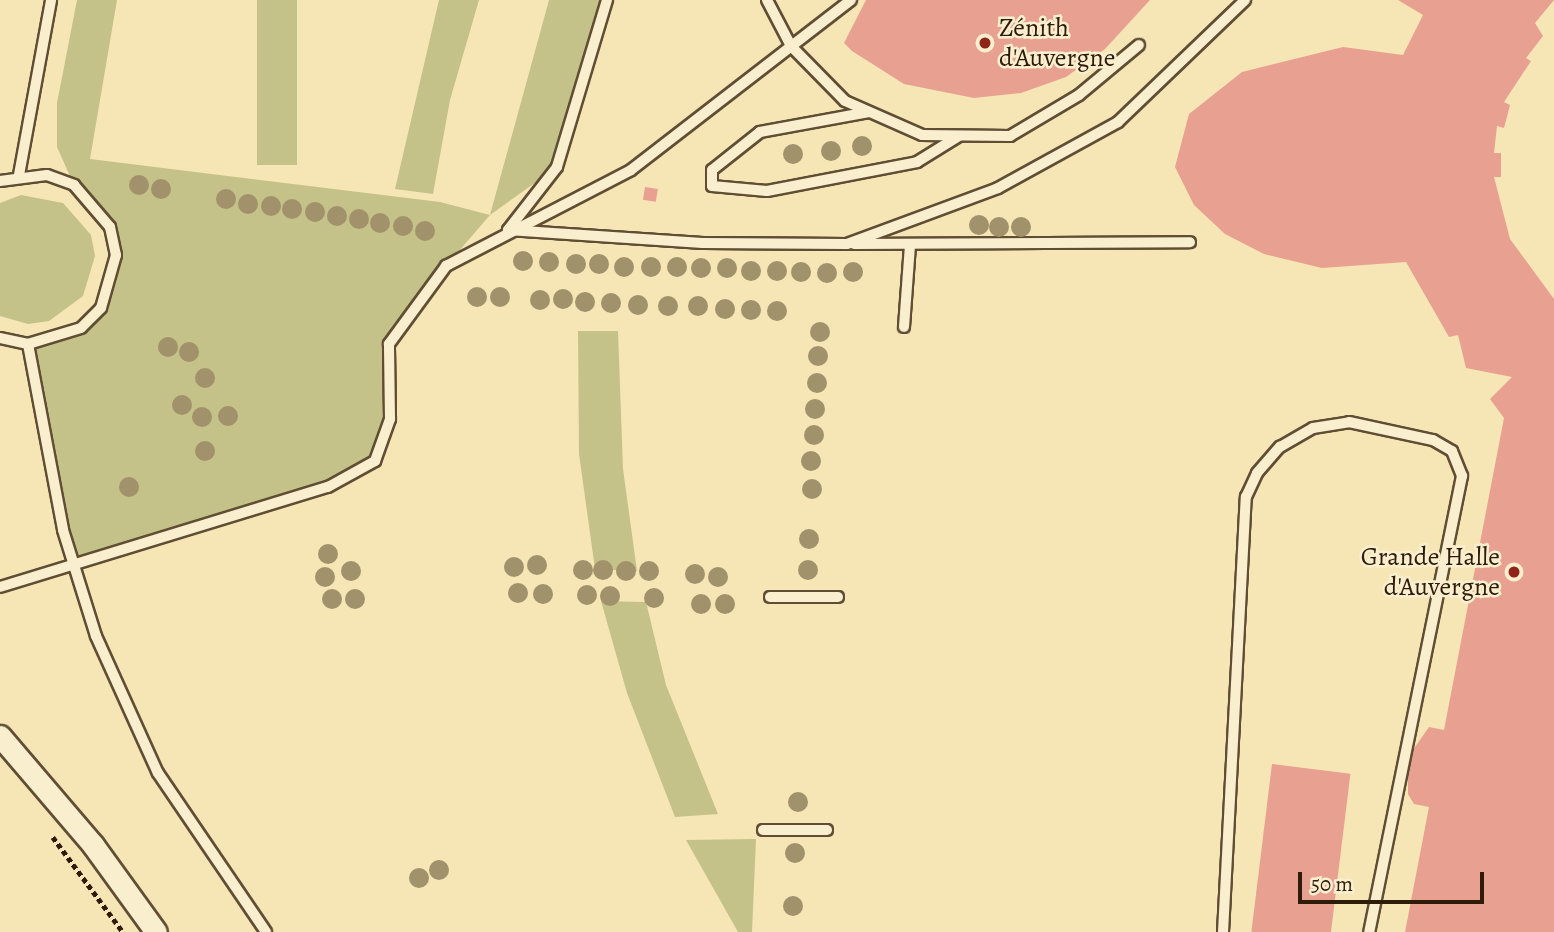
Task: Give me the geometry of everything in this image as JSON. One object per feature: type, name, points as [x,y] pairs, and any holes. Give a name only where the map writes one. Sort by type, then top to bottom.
[{"type":"street","points":[[0,737],[93,845],[156,932]]},
{"type":"lane","points":[[19,175],[51,0]]},
{"type":"lane","points":[[508,230],[557,167],[607,0]]},
{"type":"lane","points":[[767,0],[791,46],[845,101],[922,135],[1010,136],[1079,95],[1139,46]]},
{"type":"lane","points":[[0,587],[328,487],[375,461],[390,419],[389,344],[446,266],[508,230],[631,170],[851,0]]},
{"type":"lane","points":[[847,244],[998,188],[1118,122],[1245,0]]},
{"type":"lane","points":[[869,112],[761,132],[712,170],[712,186],[767,191],[917,162],[959,136]]},
{"type":"lane","points":[[0,181],[19,175],[47,175],[96,203],[116,255],[109,291],[81,328],[28,344],[0,338]]},
{"type":"lane","points":[[508,230],[703,243],[910,246],[1191,242]]},
{"type":"lane","points":[[904,327],[910,246]]},
{"type":"lane","points":[[28,344],[72,566],[158,773],[266,932]]},
{"type":"lane","points":[[1223,932],[1246,497],[1256,473],[1280,447],[1313,428],[1349,422],[1433,440],[1452,451],[1462,476],[1369,932]]},
{"type":"lane","points":[[770,597],[838,597]]},
{"type":"lane","points":[[763,831],[827,830]]},
{"type":"path","points":[[47,829],[123,932]]},
{"type":"shaded area","points":[[77,0],[117,0],[90,159],[440,202],[490,215],[409,309],[389,344],[390,419],[375,461],[328,487],[72,566],[28,344],[81,328],[113,283],[110,227],[74,185],[57,147],[57,103]]},
{"type":"shaded area","points":[[257,0],[297,0],[297,165],[257,165]]},
{"type":"shaded area","points":[[439,0],[479,0],[450,100],[433,194],[395,189]]},
{"type":"shaded area","points":[[549,0],[607,0],[557,167],[490,215]]},
{"type":"shaded area","points":[[21,195],[63,203],[91,235],[95,256],[83,296],[49,321],[28,324],[0,316],[0,203]]},
{"type":"shaded area","points":[[578,331],[618,331],[623,469],[637,571],[595,569],[579,454]]},
{"type":"shaded area","points":[[601,601],[646,602],[666,685],[718,814],[675,817],[627,693]]},
{"type":"shaded area","points":[[756,839],[752,932],[738,932],[686,840]]},
{"type":"building","name":"Zénith d'Auvergne","points":[[866,0],[1150,0],[1105,49],[1066,77],[1021,93],[974,98],[904,84],[852,51],[844,43]]},
{"type":"building","name":"Grande Halle d'Auvergne","points":[[1398,0],[1554,0],[1535,23],[1543,36],[1526,58],[1531,61],[1504,102],[1510,105],[1504,128],[1497,126],[1494,153],[1501,153],[1501,177],[1494,177],[1510,239],[1554,299],[1554,932],[1405,932],[1429,807],[1414,804],[1408,794],[1408,757],[1429,727],[1444,730],[1504,418],[1490,399],[1512,377],[1466,368],[1458,335],[1449,337],[1406,262],[1322,268],[1264,254],[1225,234],[1194,205],[1175,167],[1189,114],[1242,72],[1343,47],[1403,55],[1423,15]]},
{"type":"building","points":[[645,187],[658,189],[656,202],[643,200]]},
{"type":"building","points":[[1272,764],[1350,774],[1331,932],[1251,932]]},
{"type":"place","name":"Zénith d'Auvergne","points":[[985,43]]},
{"type":"place","name":"Grande Halle d'Auvergne","points":[[1514,572]]}]
